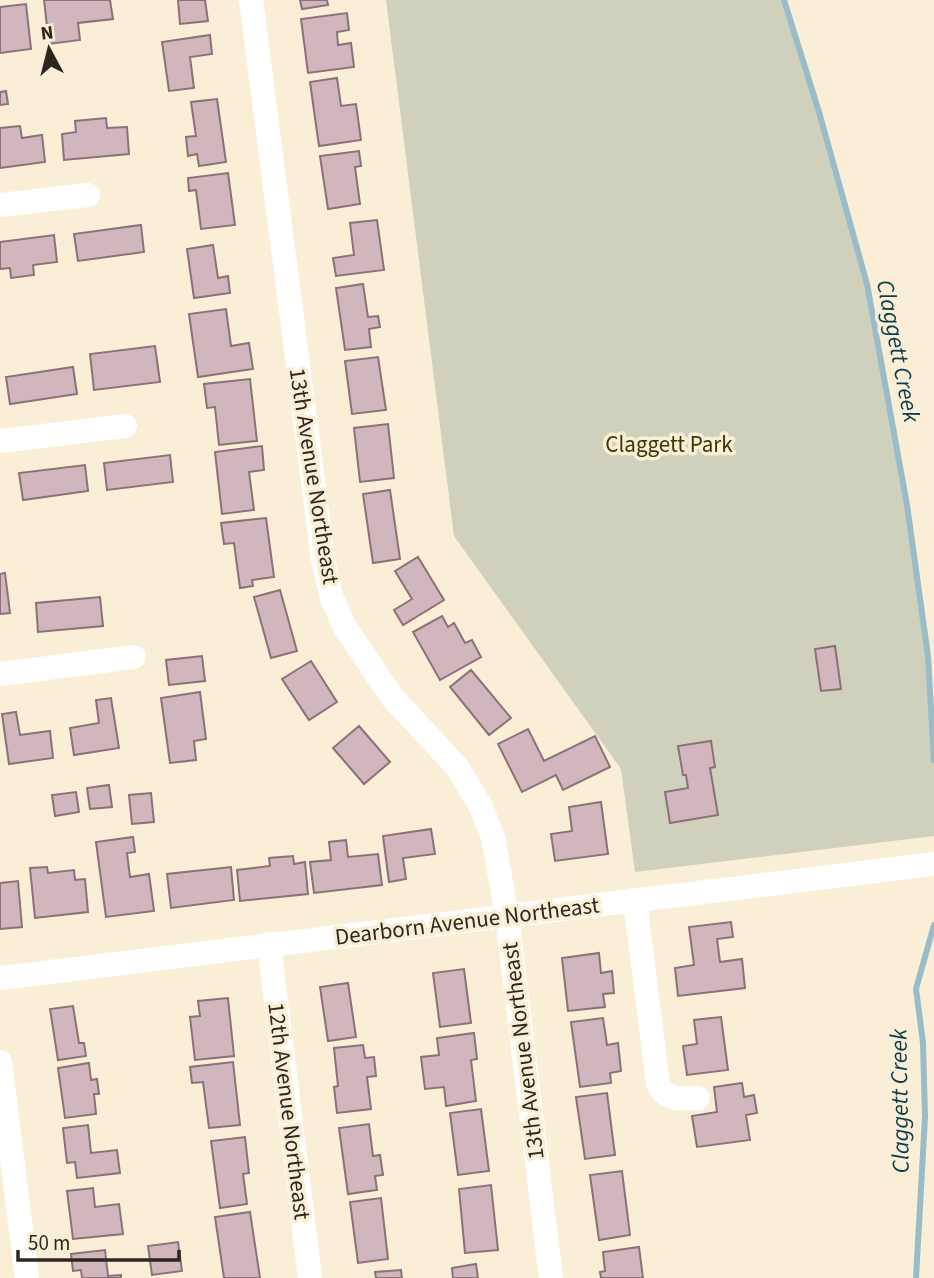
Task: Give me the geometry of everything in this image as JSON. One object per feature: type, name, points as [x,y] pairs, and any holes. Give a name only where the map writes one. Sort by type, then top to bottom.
[{"type":"street","name":"13th Avenue Northeast","points":[[251,0],[312,484],[332,599],[345,627],[392,697],[457,767],[480,804],[492,837],[507,916],[551,1278]]},
{"type":"street","points":[[0,205],[88,195]]},
{"type":"street","points":[[0,441],[125,426]]},
{"type":"street","points":[[0,674],[134,657]]},
{"type":"street","name":"Dearborn Avenue Northeast","points":[[0,978],[934,864]]},
{"type":"street","points":[[635,901],[658,1084],[661,1091],[668,1096],[677,1099],[698,1098]]},
{"type":"street","name":"12th Avenue Northeast","points":[[268,944],[310,1278]]},
{"type":"street","points":[[0,1062],[27,1278]]},
{"type":"green space","name":"Claggett Park","points":[[386,0],[784,0],[819,112],[867,284],[907,505],[928,656],[934,760],[934,836],[635,872],[621,769],[454,536]]},
{"type":"building","points":[[44,0],[110,0],[113,19],[78,23],[80,40],[49,44]]},
{"type":"building","points":[[178,0],[205,0],[208,21],[180,24]]},
{"type":"building","points":[[300,0],[327,0],[328,5],[302,9]]},
{"type":"building","points":[[26,4],[31,49],[0,53],[0,7]]},
{"type":"building","points":[[347,13],[349,30],[337,32],[338,45],[351,43],[354,67],[308,73],[301,19]]},
{"type":"building","points":[[210,35],[212,54],[190,57],[194,88],[169,91],[162,42]]},
{"type":"building","points":[[337,78],[341,106],[356,104],[361,140],[319,146],[310,82]]},
{"type":"building","points":[[6,91],[8,104],[0,105],[0,92]]},
{"type":"building","points":[[217,99],[226,162],[199,166],[197,154],[188,156],[186,137],[196,136],[191,102]]},
{"type":"building","points":[[106,118],[107,128],[127,127],[129,154],[64,160],[62,134],[76,132],[75,121]]},
{"type":"building","points":[[20,126],[22,138],[42,135],[45,162],[0,168],[0,128]]},
{"type":"building","points":[[359,151],[361,166],[355,167],[360,204],[328,209],[320,156]]},
{"type":"building","points":[[228,173],[235,225],[201,229],[196,190],[189,191],[188,178]]},
{"type":"building","points":[[377,220],[384,270],[336,276],[333,258],[354,255],[350,223]]},
{"type":"building","points":[[141,225],[144,252],[78,261],[74,234]]},
{"type":"building","points":[[54,235],[57,262],[33,265],[34,275],[11,278],[10,268],[0,269],[0,242]]},
{"type":"building","points":[[213,245],[218,278],[228,276],[230,293],[194,298],[187,249]]},
{"type":"building","points":[[363,284],[368,317],[378,316],[380,327],[369,329],[371,347],[345,350],[336,288]]},
{"type":"building","points":[[226,309],[231,346],[249,343],[253,369],[198,377],[189,314]]},
{"type":"building","points":[[155,346],[160,382],[94,390],[90,354]]},
{"type":"building","points":[[378,357],[386,410],[352,414],[345,361]]},
{"type":"building","points":[[73,367],[77,394],[10,404],[6,377]]},
{"type":"building","points":[[250,379],[257,441],[219,445],[215,407],[207,408],[204,384]]},
{"type":"building","points":[[388,424],[394,478],[360,482],[354,428]]},
{"type":"building","points":[[262,446],[264,470],[249,472],[254,510],[222,514],[215,452]]},
{"type":"building","points":[[170,455],[173,482],[107,490],[104,463]]},
{"type":"building","points":[[85,465],[88,491],[23,500],[19,473]]},
{"type":"building","points":[[390,490],[400,559],[373,563],[363,494]]},
{"type":"building","points":[[266,518],[274,577],[252,580],[253,586],[240,588],[234,543],[224,544],[221,523]]},
{"type":"building","points":[[418,557],[444,600],[403,625],[394,610],[412,599],[395,571]]},
{"type":"building","points":[[5,573],[10,613],[0,614],[0,574]]},
{"type":"building","points":[[280,590],[297,651],[271,658],[254,597]]},
{"type":"building","points":[[100,597],[103,626],[38,632],[36,603]]},
{"type":"building","points":[[442,616],[448,627],[454,623],[465,643],[472,640],[481,657],[440,680],[413,632]]},
{"type":"building","points":[[835,646],[841,689],[821,691],[815,649]]},
{"type":"building","points":[[202,656],[205,681],[169,685],[166,660]]},
{"type":"building","points":[[311,661],[337,702],[309,720],[282,679]]},
{"type":"building","points":[[471,670],[511,718],[489,735],[450,687]]},
{"type":"building","points":[[200,692],[206,739],[194,741],[196,760],[170,763],[161,698]]},
{"type":"building","points":[[111,698],[119,748],[74,755],[70,728],[99,723],[96,700]]},
{"type":"building","points":[[16,712],[20,735],[50,731],[53,758],[9,764],[2,714]]},
{"type":"building","points":[[359,726],[390,762],[364,784],[333,748]]},
{"type":"building","points":[[528,729],[544,761],[595,736],[610,767],[563,790],[556,775],[522,792],[498,744]]},
{"type":"building","points":[[711,741],[715,767],[710,768],[718,815],[670,823],[665,792],[688,788],[678,746]]},
{"type":"building","points":[[109,785],[112,807],[90,809],[87,788]]},
{"type":"building","points":[[76,792],[79,812],[55,816],[52,795]]},
{"type":"building","points":[[151,793],[154,822],[132,824],[129,795]]},
{"type":"building","points":[[601,802],[608,854],[555,861],[551,834],[572,831],[569,807]]},
{"type":"building","points":[[431,829],[435,854],[403,858],[406,879],[389,882],[383,836]]},
{"type":"building","points":[[133,837],[135,852],[127,853],[130,877],[149,874],[154,911],[106,917],[96,842]]},
{"type":"building","points":[[346,840],[348,857],[378,854],[382,885],[314,893],[310,862],[331,860],[329,842]]},
{"type":"building","points":[[293,856],[294,864],[305,862],[308,894],[240,901],[237,870],[270,866],[269,858]]},
{"type":"building","points":[[47,867],[48,873],[74,870],[75,880],[85,879],[88,912],[35,918],[30,868]]},
{"type":"building","points":[[231,867],[234,900],[171,908],[167,874]]},
{"type":"building","points":[[18,881],[22,927],[0,929],[0,883]]},
{"type":"building","points":[[731,922],[733,937],[717,939],[720,962],[742,959],[745,988],[678,996],[675,968],[694,965],[689,927]]},
{"type":"building","points":[[599,953],[601,973],[612,971],[614,993],[603,994],[605,1007],[568,1011],[562,958]]},
{"type":"building","points":[[464,969],[471,1023],[440,1027],[433,973]]},
{"type":"building","points":[[348,983],[356,1037],[328,1041],[320,987]]},
{"type":"building","points":[[228,998],[234,1056],[195,1060],[190,1017],[200,1016],[198,1001]]},
{"type":"building","points":[[73,1006],[79,1043],[84,1043],[86,1056],[58,1060],[50,1009]]},
{"type":"building","points":[[721,1017],[728,1070],[687,1075],[683,1046],[697,1044],[694,1020]]},
{"type":"building","points":[[603,1018],[607,1045],[618,1043],[621,1071],[610,1073],[611,1083],[580,1087],[571,1022]]},
{"type":"building","points":[[474,1033],[477,1059],[471,1060],[476,1101],[446,1106],[444,1087],[425,1089],[421,1057],[439,1055],[437,1038]]},
{"type":"building","points":[[363,1045],[365,1058],[374,1057],[376,1076],[367,1077],[371,1109],[337,1113],[334,1087],[338,1086],[334,1048]]},
{"type":"building","points":[[233,1062],[240,1125],[209,1128],[203,1082],[192,1083],[190,1067]]},
{"type":"building","points":[[89,1063],[91,1080],[97,1079],[99,1094],[94,1094],[96,1114],[65,1118],[58,1068]]},
{"type":"building","points":[[742,1083],[744,1097],[754,1095],[757,1113],[746,1115],[750,1140],[697,1147],[692,1116],[717,1112],[714,1087]]},
{"type":"building","points":[[607,1093],[615,1155],[585,1159],[576,1097]]},
{"type":"building","points":[[481,1109],[489,1171],[458,1175],[450,1113]]},
{"type":"building","points":[[369,1124],[373,1156],[380,1155],[383,1175],[375,1176],[377,1190],[348,1194],[339,1128]]},
{"type":"building","points":[[88,1125],[91,1153],[117,1150],[120,1173],[77,1178],[75,1162],[67,1163],[63,1128]]},
{"type":"building","points":[[245,1137],[249,1173],[243,1174],[247,1204],[220,1208],[211,1141]]},
{"type":"building","points":[[622,1171],[630,1235],[599,1240],[590,1175]]},
{"type":"building","points":[[491,1185],[498,1250],[465,1253],[459,1189]]},
{"type":"building","points":[[93,1188],[95,1207],[119,1204],[123,1234],[73,1239],[67,1191]]},
{"type":"building","points":[[381,1198],[388,1259],[358,1263],[350,1202]]},
{"type":"building","points":[[250,1212],[260,1278],[224,1278],[215,1217]]},
{"type":"building","points":[[178,1242],[182,1271],[152,1275],[148,1246]]},
{"type":"building","points":[[639,1247],[643,1278],[601,1278],[600,1272],[605,1271],[603,1252]]},
{"type":"building","points":[[105,1250],[108,1276],[121,1275],[121,1278],[82,1278],[81,1270],[73,1271],[71,1254]]},
{"type":"building","points":[[476,1264],[478,1278],[453,1278],[452,1268]]},
{"type":"building","points":[[401,1270],[402,1278],[376,1278],[375,1272]]},
{"type":"waterway","name":"Claggett Creek","points":[[784,0],[819,112],[867,284],[907,505],[928,656],[934,760]]},
{"type":"waterway","name":"Claggett Creek","points":[[916,1278],[925,1117],[923,1043],[916,989],[934,925]]}]
